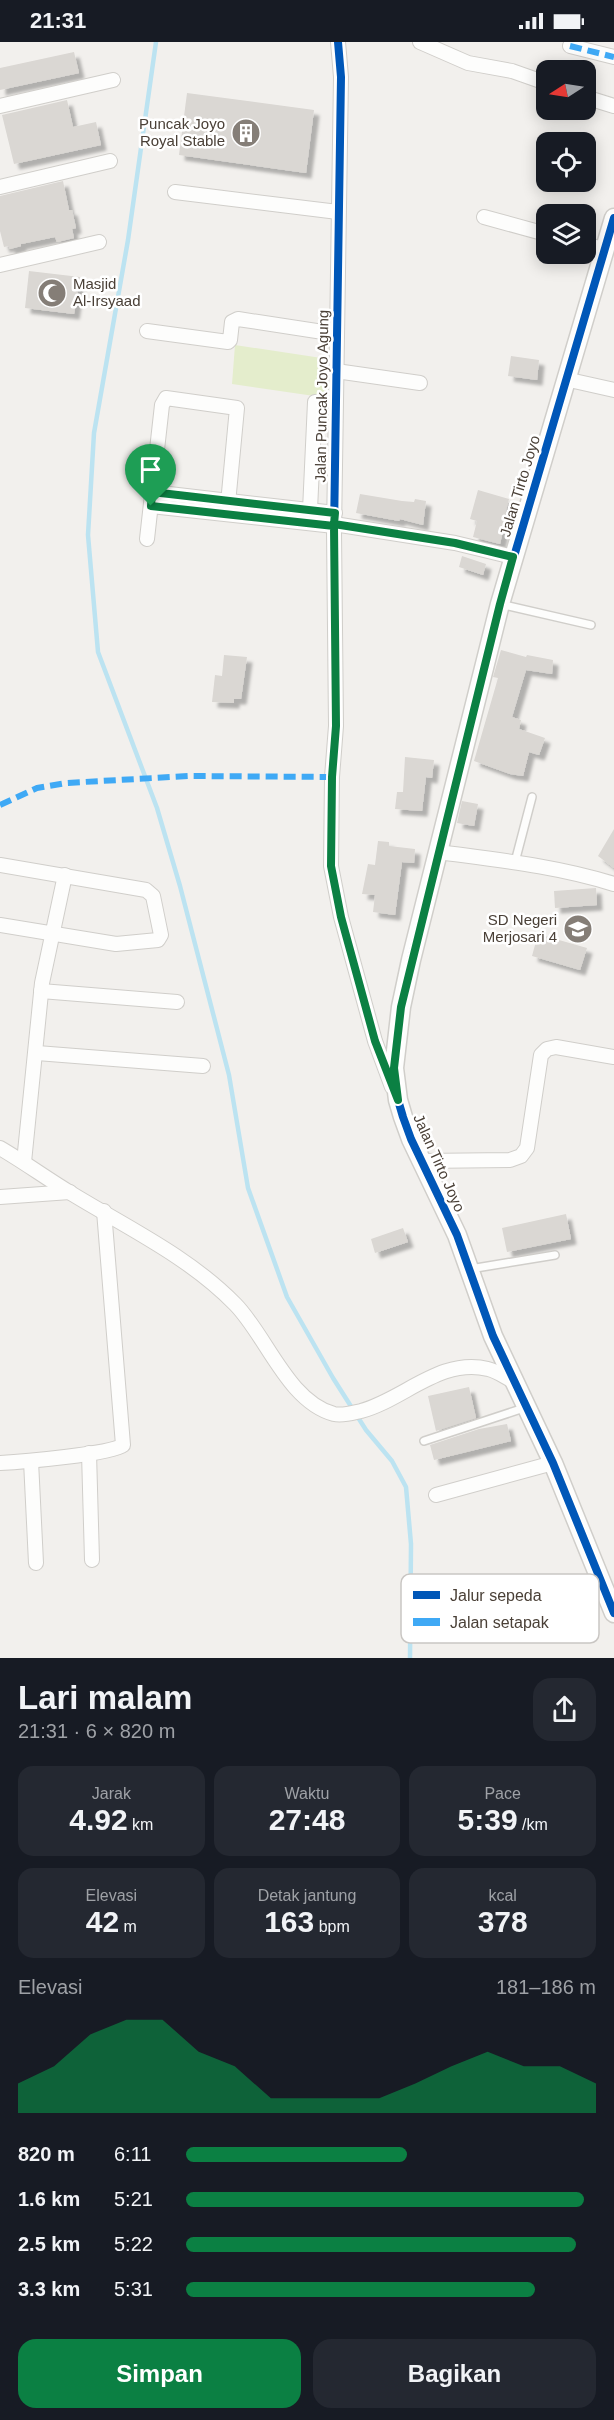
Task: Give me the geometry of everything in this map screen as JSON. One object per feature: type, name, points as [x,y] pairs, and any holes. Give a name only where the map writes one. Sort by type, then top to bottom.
[{"type":"street","name":"Jalan Puncak Joyo Agung","points":[[338,42],[341,77],[336,334],[336,726],[332,777],[331,866],[341,917],[375,1041],[398,1100]]},
{"type":"street","points":[[420,42],[441,46],[468,63],[512,71],[536,79]]},
{"type":"street","points":[[570,46],[614,57]]},
{"type":"street","points":[[0,106],[113,80]]},
{"type":"street","points":[[596,100],[614,106]]},
{"type":"street","points":[[0,187],[110,161]]},
{"type":"street","points":[[175,192],[338,212]]},
{"type":"street","points":[[484,217],[536,231]]},
{"type":"street","name":"Jalan Tirto Joyo","points":[[598,1574],[553,1463],[493,1336],[457,1235],[411,1139],[398,1100],[394,1068],[401,1007],[500,604],[565,379],[608,257],[614,218]]},
{"type":"street","points":[[0,265],[99,242]]},
{"type":"street","points":[[147,331],[228,342],[232,322],[238,319],[336,334]]},
{"type":"street","points":[[336,371],[420,383]]},
{"type":"street","points":[[565,379],[614,390]]},
{"type":"street","points":[[147,539],[163,400],[166,398],[234,406],[238,411],[228,508]]},
{"type":"street","points":[[310,510],[315,402]]},
{"type":"street","points":[[152,499],[335,521],[455,543],[513,557]]},
{"type":"street","points":[[228,508],[310,510],[335,521]]},
{"type":"street","points":[[439,852],[515,862],[588,876],[614,884]]},
{"type":"street","points":[[0,865],[146,890],[153,896],[161,935],[158,940],[116,944],[0,925]]},
{"type":"street","points":[[24,1162],[37,1053],[41,992],[65,875]]},
{"type":"street","points":[[41,992],[177,1002]]},
{"type":"street","points":[[421,1161],[510,1160],[521,1156],[527,1148],[542,1055],[547,1048],[556,1047],[614,1057]]},
{"type":"street","points":[[37,1053],[202,1066]]},
{"type":"street","points":[[0,1148],[70,1192],[104,1210],[212,1281],[238,1306],[304,1396],[322,1409],[335,1414],[345,1414],[373,1408],[414,1386],[453,1370],[481,1368],[513,1381]]},
{"type":"street","points":[[0,1197],[70,1192]]},
{"type":"street","points":[[0,1464],[89,1453],[119,1448],[123,1445],[104,1210]]},
{"type":"street","points":[[89,1453],[92,1560]]},
{"type":"street","points":[[31,1461],[36,1563]]},
{"type":"street","points":[[436,1495],[553,1463]]},
{"type":"street","name":"Jalan Tirto Joyo","points":[[599,1576],[614,1613]]},
{"type":"lane","points":[[500,604],[591,625]]},
{"type":"lane","points":[[515,862],[532,797]]},
{"type":"lane","points":[[470,1269],[555,1255]]},
{"type":"lane","points":[[424,1441],[527,1407]]},
{"type":"green space","points":[[235,345],[328,359],[328,398],[232,384]]},
{"type":"building","points":[[74,52],[79,73],[0,90],[0,68]]},
{"type":"building","name":"Puncak Joyo Royal Stable","points":[[187,93],[314,110],[306,173],[179,155]]},
{"type":"building","points":[[67,100],[73,127],[96,122],[101,145],[14,164],[2,115]]},
{"type":"building","points":[[63,181],[69,210],[72,210],[76,228],[72,229],[74,238],[57,242],[55,237],[21,244],[21,246],[10,249],[9,246],[4,247],[0,231],[0,196]]},
{"type":"building","name":"Masjid Al-Irsyaad","points":[[29,271],[80,277],[74,314],[25,308]]},
{"type":"building","points":[[511,356],[539,360],[537,380],[508,376]]},
{"type":"building","points":[[478,490],[509,499],[500,544],[473,537],[477,521],[470,519]]},
{"type":"building","points":[[360,494],[402,501],[414,502],[415,499],[426,501],[423,525],[400,519],[399,521],[356,513]]},
{"type":"building","points":[[462,556],[486,564],[483,575],[459,567]]},
{"type":"building","points":[[501,650],[526,657],[527,655],[553,660],[552,674],[526,670],[512,717],[521,720],[519,729],[545,738],[539,755],[529,752],[523,776],[510,774],[474,761],[498,678],[493,677]]},
{"type":"building","points":[[224,655],[247,657],[241,699],[234,699],[234,703],[212,702],[215,675],[222,676]]},
{"type":"building","points":[[405,757],[434,760],[432,778],[426,777],[422,811],[395,809],[397,792],[403,792]]},
{"type":"building","points":[[462,801],[478,804],[474,826],[457,823]]},
{"type":"building","points":[[614,829],[614,868],[598,856]]},
{"type":"building","points":[[378,841],[389,842],[389,846],[415,849],[414,863],[402,862],[395,915],[373,912],[375,895],[362,894],[368,864],[375,865]]},
{"type":"building","points":[[596,888],[597,905],[555,908],[554,891]]},
{"type":"building","points":[[538,934],[587,948],[580,970],[532,956]]},
{"type":"building","points":[[566,1214],[571,1239],[507,1252],[502,1228]]},
{"type":"building","points":[[403,1228],[408,1242],[375,1253],[371,1239]]},
{"type":"building","points":[[469,1387],[476,1418],[436,1431],[428,1396]]},
{"type":"building","points":[[507,1424],[511,1441],[434,1460],[430,1445],[479,1429]]},
{"type":"waterway","points":[[156,42],[128,240],[94,433],[88,535],[98,652],[157,808],[180,886],[229,1075],[248,1188],[287,1297],[333,1378],[366,1430],[392,1461],[406,1487],[411,1544],[411,1574]]},
{"type":"waterway","points":[[410,1643],[410,1658]]},
{"type":"marked path","points":[[570,46],[614,57]]},
{"type":"marked path","points":[[334,524],[455,543],[513,557]]},
{"type":"marked path","points":[[0,805],[37,788],[66,783],[189,776],[332,777]]},
{"type":"cycle path","points":[[338,42],[341,77],[334,531],[336,726],[332,777],[331,866],[341,917],[375,1041],[391,1084]]},
{"type":"cycle path","points":[[598,1574],[553,1463],[493,1336],[457,1235],[411,1139],[398,1100],[394,1068],[401,1007],[411,960],[500,604],[614,218]]},
{"type":"cycle path","points":[[599,1576],[614,1613]]},
{"type":"place","name":"Puncak Joyo Royal Stable","points":[[246,133]]},
{"type":"place","name":"Masjid Al-Irsyaad","points":[[52,293]]},
{"type":"place","name":"SD Negeri Merjosari 4","points":[[578,929]]},
{"type":"route","points":[[152,492],[335,513],[334,524],[455,543],[513,557],[401,1007],[394,1052],[398,1100],[381,1061],[333,886],[330,836],[336,726],[334,526],[151,506],[152,492]]}]
